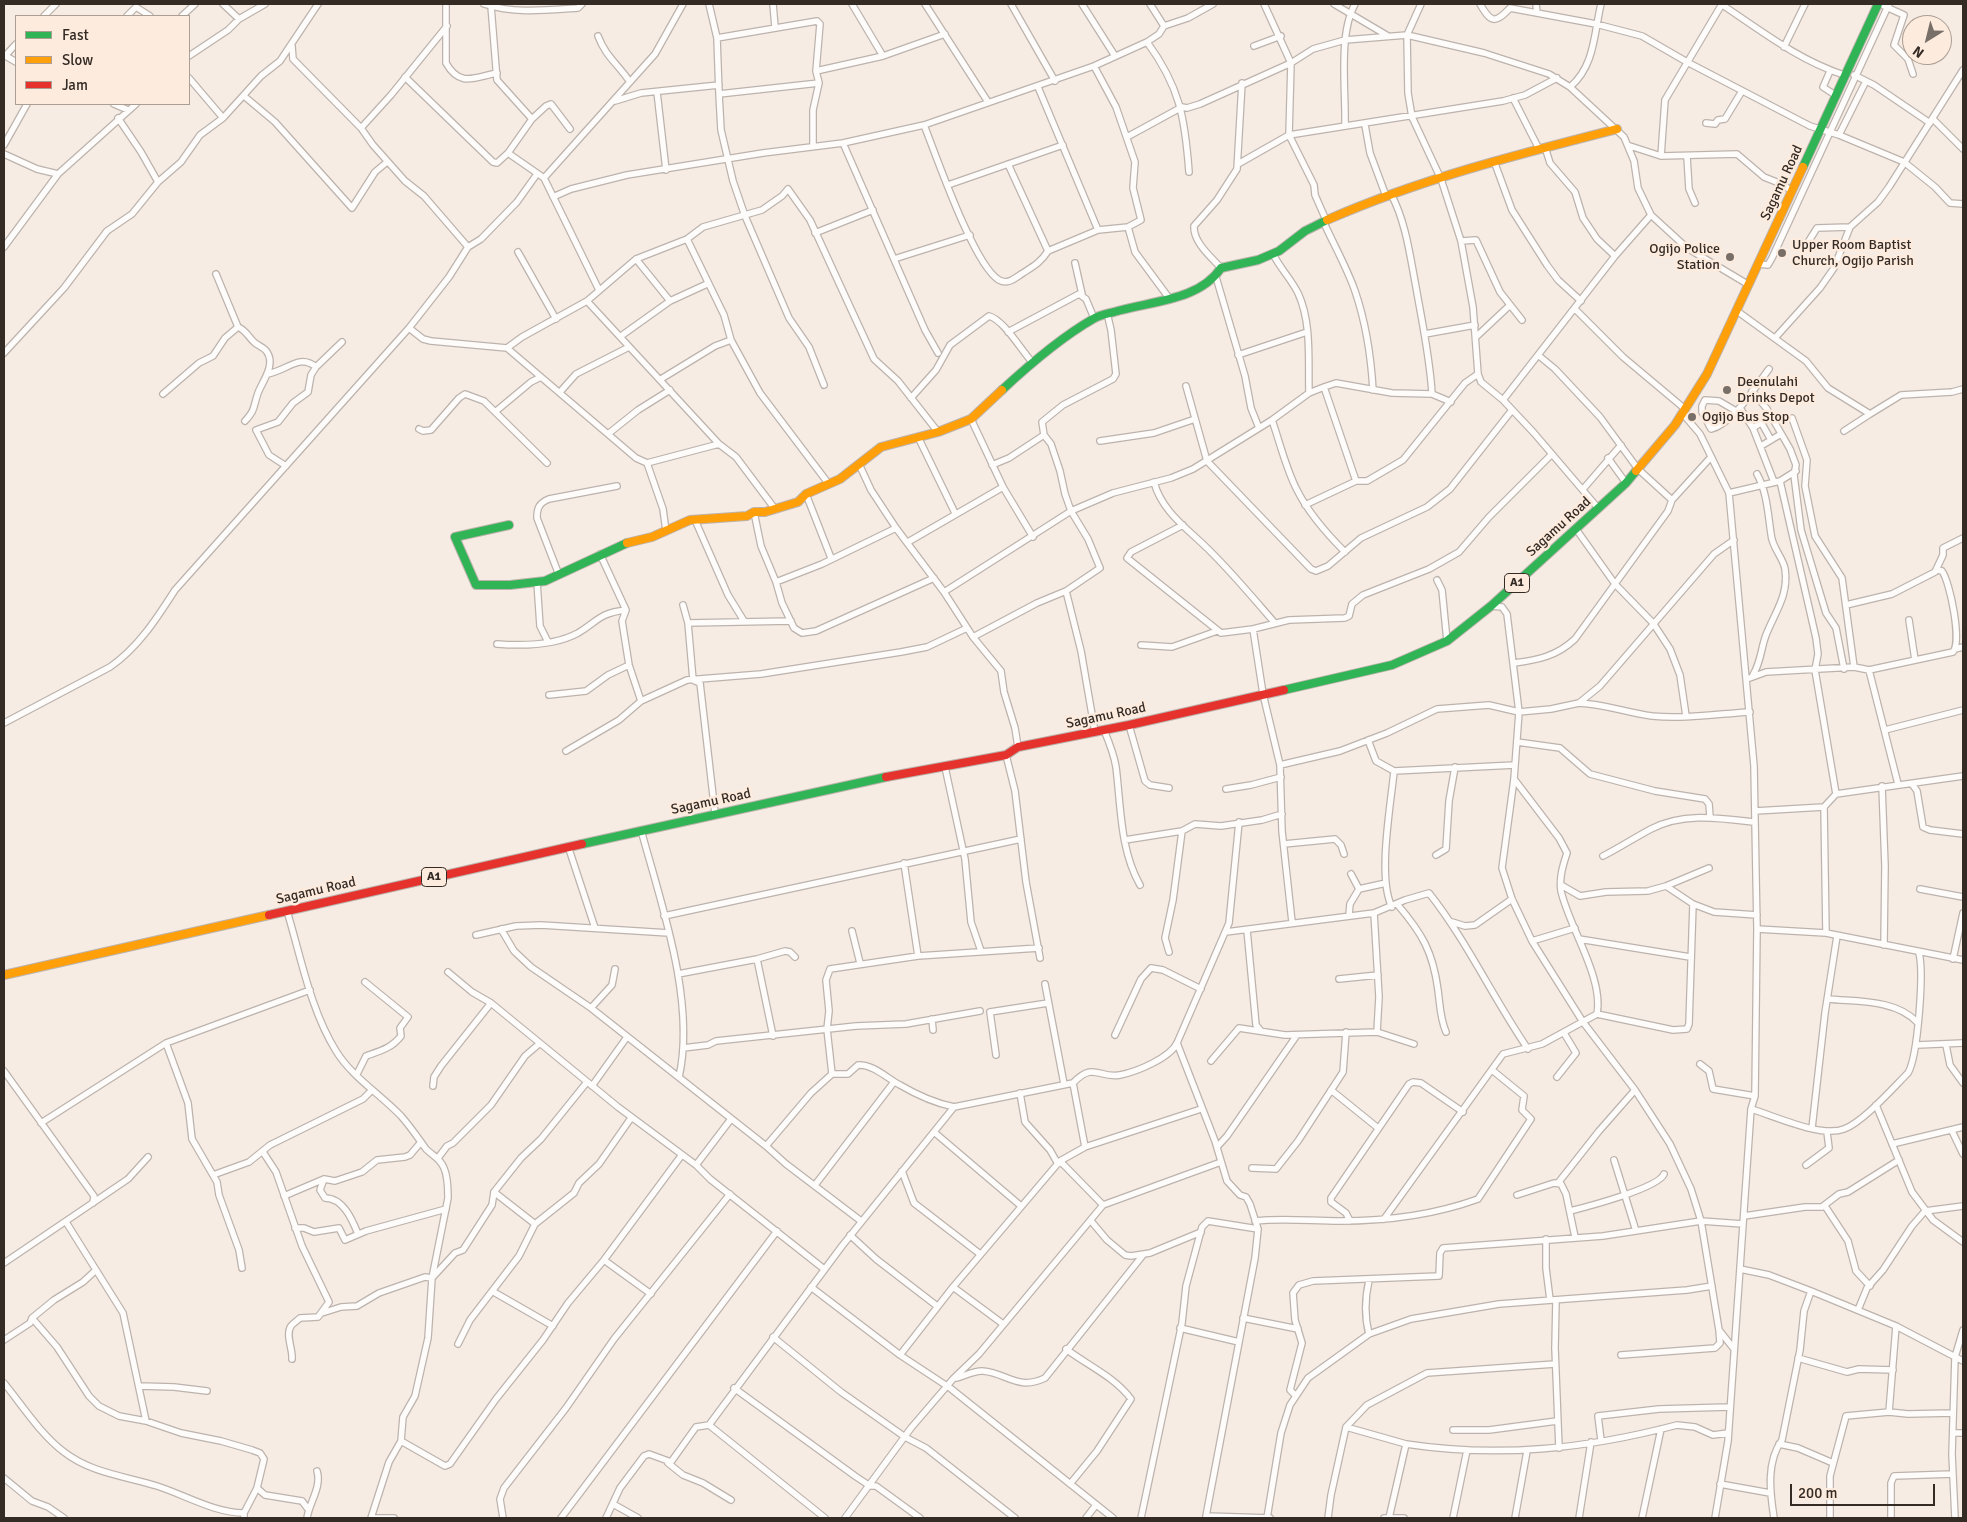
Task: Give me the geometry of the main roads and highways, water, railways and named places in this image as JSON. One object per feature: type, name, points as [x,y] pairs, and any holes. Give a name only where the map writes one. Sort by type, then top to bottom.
[{"type":"main road","name":"Sagamu Road","points":[[4,975],[568,846],[865,781],[1006,754],[1018,747],[1129,725],[1392,665],[1446,641],[1491,606],[1626,483],[1663,441],[1684,412],[1707,374],[1791,191],[1825,130],[1835,95],[1878,4]]},
{"type":"main road","points":[[509,525],[455,537],[476,585],[510,585],[538,582],[559,575],[626,543],[695,520],[747,516],[754,512],[775,509],[798,502],[806,494],[840,479],[881,448],[938,432],[972,419],[1032,362],[1094,318],[1107,313],[1186,295],[1216,277],[1221,268],[1258,260],[1286,248],[1305,232],[1353,206],[1494,161],[1617,129]]},
{"type":"place","name":"Upper Room Baptist Church, Ogijo Parish","points":[[1782,253]]},
{"type":"place","name":"Ogijo Police Station","points":[[1730,257]]},
{"type":"place","name":"Deenulahi Drinks Depot","points":[[1727,390]]},
{"type":"place","name":"Ogijo Bus Stop","points":[[1692,417]]}]
